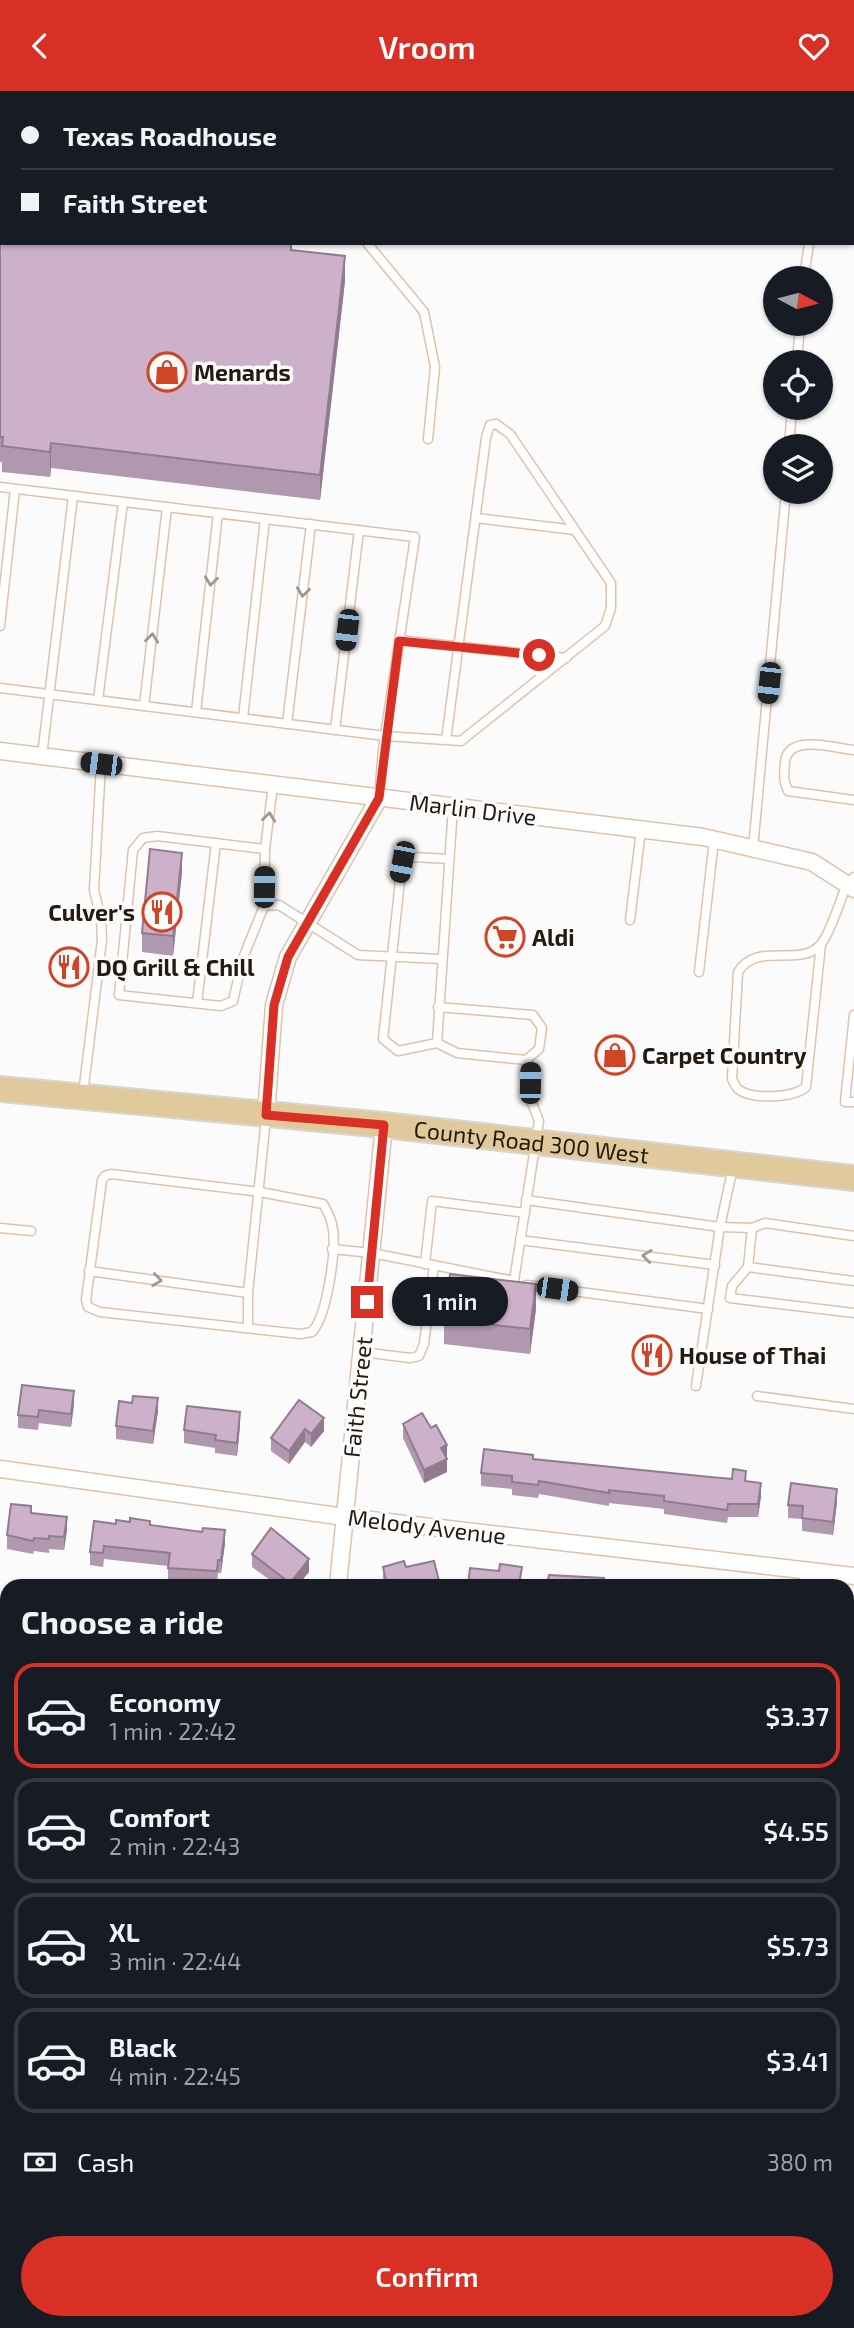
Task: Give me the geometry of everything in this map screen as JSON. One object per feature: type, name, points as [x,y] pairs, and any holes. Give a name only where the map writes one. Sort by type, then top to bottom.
[{"type":"main road","name":"County Road 300 West","points":[[0,1089],[384,1125],[854,1178]]},
{"type":"street","name":"Marlin Drive","points":[[0,751],[714,840],[812,862],[852,883]]},
{"type":"street","points":[[266,1115],[274,1005],[288,957],[379,798]]},
{"type":"street","name":"Faith Street","points":[[339,1579],[384,1125]]},
{"type":"street","name":"Melody Avenue","points":[[0,1469],[805,1578],[854,1576]]},
{"type":"lane","points":[[369,245],[425,312],[435,367],[428,439]]},
{"type":"lane","points":[[806,266],[809,245]]},
{"type":"lane","points":[[0,688],[385,736],[461,741],[605,627],[612,593],[611,583],[510,434],[496,424],[490,425],[486,438],[446,740]]},
{"type":"lane","points":[[0,487],[415,537],[385,736],[379,798]]},
{"type":"lane","points":[[0,626],[15,489]]},
{"type":"lane","points":[[42,756],[74,496]]},
{"type":"lane","points":[[98,700],[122,502]]},
{"type":"lane","points":[[753,849],[785,504]]},
{"type":"lane","points":[[144,706],[167,507]]},
{"type":"lane","points":[[196,712],[218,513]]},
{"type":"lane","points":[[476,518],[575,530]]},
{"type":"lane","points":[[243,718],[265,519]]},
{"type":"lane","points":[[288,724],[310,524]]},
{"type":"lane","points":[[335,730],[359,530]]},
{"type":"lane","points":[[399,641],[566,658]]},
{"type":"lane","points":[[854,750],[800,745],[791,749],[785,758],[783,782],[788,791],[798,794],[854,800]]},
{"type":"lane","points":[[83,1097],[102,940],[101,919],[94,890],[101,764]]},
{"type":"lane","points":[[265,849],[157,836],[143,838],[133,850],[119,995],[221,1006],[233,1001],[243,958],[264,906],[265,849],[273,785]]},
{"type":"lane","points":[[437,1043],[453,807]]},
{"type":"lane","points":[[630,920],[640,830]]},
{"type":"lane","points":[[699,972],[714,840]]},
{"type":"lane","points":[[197,1003],[216,843]]},
{"type":"lane","points":[[438,1007],[533,1015],[542,1028],[539,1049],[526,1059],[457,1053],[437,1043],[398,1051],[383,1039],[402,862],[412,857],[449,859]]},
{"type":"lane","points":[[821,944],[808,953],[755,957],[745,961],[738,972],[732,1079],[739,1090],[748,1094],[790,1097],[806,1087],[821,944],[852,883]]},
{"type":"lane","points":[[264,906],[279,905],[358,955],[442,959]]},
{"type":"lane","points":[[853,1015],[845,1102],[854,1103]]},
{"type":"lane","points":[[514,1281],[539,1121],[530,1098],[531,1068],[526,1059]]},
{"type":"lane","points":[[248,1328],[248,1293],[266,1115]]},
{"type":"lane","points":[[696,1386],[720,1227],[733,1165]]},
{"type":"lane","points":[[104,1176],[260,1192],[323,1204],[334,1231],[332,1249],[324,1308],[318,1326],[312,1332],[248,1328],[93,1310],[86,1300],[104,1176]]},
{"type":"lane","points":[[526,1200],[720,1227],[752,1228],[765,1223],[854,1236]]},
{"type":"lane","points":[[362,1352],[410,1358],[419,1356],[424,1344],[432,1201],[524,1213]]},
{"type":"lane","points":[[0,1228],[31,1231]]},
{"type":"lane","points":[[752,1228],[748,1268],[732,1286],[730,1298],[854,1313]]},
{"type":"lane","points":[[520,1240],[715,1265]]},
{"type":"lane","points":[[332,1249],[372,1253],[514,1281],[708,1309]]},
{"type":"lane","points":[[748,1268],[854,1281]]},
{"type":"lane","points":[[89,1271],[248,1293]]},
{"type":"lane","points":[[757,1396],[854,1409]]},
{"type":"building","name":"Menards","points":[[0,245],[291,245],[291,250],[345,256],[320,475],[51,443],[50,452],[2,446],[3,437],[0,437]]},
{"type":"building","name":"Culver's","points":[[150,849],[182,853],[173,936],[142,933]]},
{"type":"building","points":[[450,1274],[536,1284],[530,1329],[444,1319]]},
{"type":"building","points":[[22,1385],[74,1391],[71,1414],[39,1410],[38,1417],[18,1415]]},
{"type":"building","points":[[133,1396],[158,1398],[153,1431],[116,1426],[119,1401],[132,1403]]},
{"type":"building","points":[[299,1400],[324,1418],[311,1434],[305,1429],[289,1451],[271,1438]]},
{"type":"building","points":[[187,1406],[240,1412],[237,1443],[215,1440],[216,1435],[184,1430]]},
{"type":"building","points":[[422,1413],[431,1428],[436,1425],[447,1445],[441,1448],[447,1459],[424,1470],[403,1424]]},
{"type":"building","points":[[484,1449],[533,1455],[533,1459],[732,1479],[733,1469],[746,1471],[745,1481],[761,1483],[758,1504],[728,1504],[727,1510],[664,1501],[664,1496],[609,1490],[609,1493],[539,1481],[538,1485],[512,1482],[512,1476],[481,1473]]},
{"type":"building","points":[[791,1483],[837,1489],[833,1522],[802,1518],[803,1506],[788,1505]]},
{"type":"building","points":[[11,1504],[31,1506],[31,1513],[67,1517],[64,1537],[49,1536],[49,1539],[34,1538],[33,1541],[7,1535]]},
{"type":"building","points":[[130,1518],[150,1521],[150,1525],[202,1532],[203,1528],[225,1530],[217,1571],[168,1568],[170,1553],[104,1546],[103,1553],[90,1552],[94,1521],[116,1524],[116,1520],[130,1522]]},
{"type":"building","points":[[271,1528],[309,1559],[293,1579],[285,1579],[252,1554]]},
{"type":"building","points":[[404,1561],[406,1567],[434,1561],[438,1579],[386,1579],[383,1567]]},
{"type":"building","points":[[500,1564],[522,1567],[520,1579],[469,1579],[470,1568],[499,1571]]},
{"type":"building","points":[[549,1575],[604,1578],[604,1579],[548,1579]]},
{"type":"place","name":"Menards","points":[[167,372]]},
{"type":"place","name":"Culver's","points":[[162,912]]},
{"type":"place","name":"Aldi","points":[[505,937]]},
{"type":"place","name":"DQ Grill & Chill","points":[[69,967]]},
{"type":"place","name":"Carpet Country","points":[[615,1055]]},
{"type":"place","name":"House of Thai","points":[[652,1355]]},
{"type":"route","points":[[367,1302],[384,1125],[266,1115],[274,1005],[288,957],[379,798],[383,749],[399,641],[539,655]]}]
